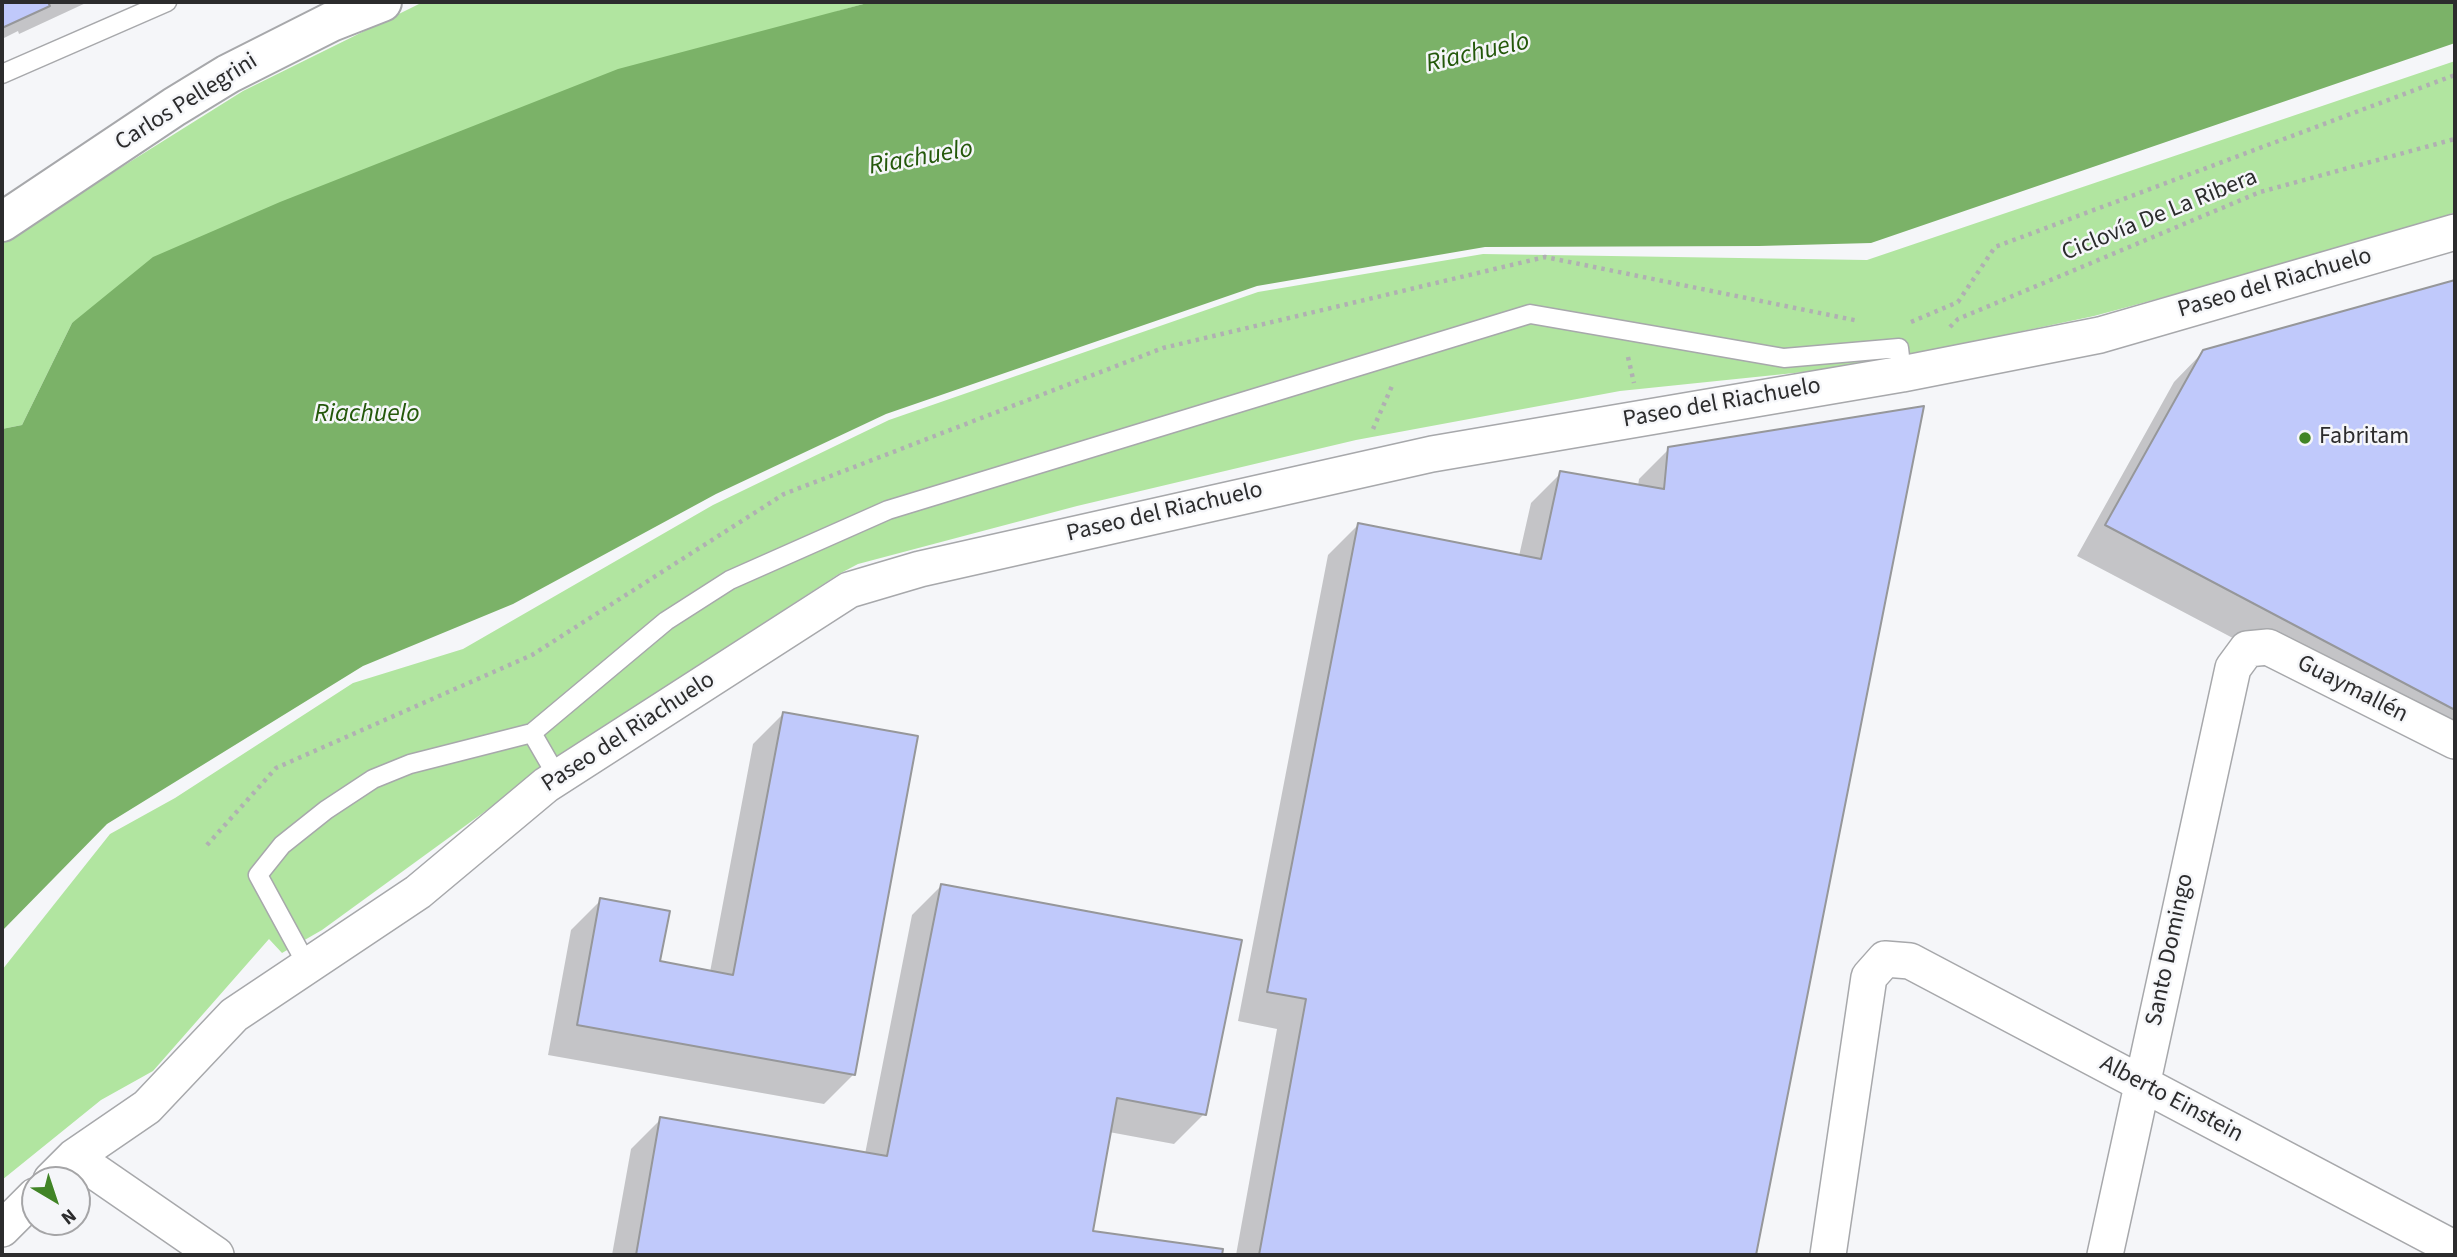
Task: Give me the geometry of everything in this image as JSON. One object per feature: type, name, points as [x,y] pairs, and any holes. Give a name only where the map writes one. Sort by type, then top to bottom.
[{"type":"street","name":"Carlos Pellegrini","points":[[2,222],[228,74],[331,22],[382,2]]},
{"type":"street","name":"Paseo del Riachuelo","points":[[66,1166],[147,1107],[234,1015],[418,892],[558,778],[849,590],[920,569],[1432,454],[1902,374],[2100,334],[2455,232]]},
{"type":"street","name":"Guaymallén","points":[[2247,649],[2268,647],[2455,741]]},
{"type":"street","name":"Santo Domingo","points":[[2105,1255],[2233,668],[2247,649]]},
{"type":"street","name":"Alberto Einstein","points":[[1828,1255],[1869,977],[1885,959],[1910,961],[2455,1249]]},
{"type":"street","points":[[91,1184],[216,1255]]},
{"type":"street","points":[[2,1229],[21,1210]]},
{"type":"lane","points":[[2,74],[167,2]]},
{"type":"lane","points":[[307,965],[258,874],[282,845],[326,810],[373,779],[410,764],[532,733],[666,621],[730,580],[888,510],[1530,314],[1784,358],[1899,348],[1902,374]]},
{"type":"lane","points":[[532,733],[558,778]]},
{"type":"path","name":"Ciclovía De La Ribera","points":[[1949,328],[1958,319],[2260,192],[2455,139]]},
{"type":"path","points":[[1621,330],[1642,418]]},
{"type":"path","points":[[1353,471],[1408,352]]},
{"type":"shaded area","points":[[428,2],[871,2],[838,11],[72,323],[22,425],[2,429],[2,242],[243,91]]},
{"type":"shaded area","points":[[2455,61],[2455,212],[2396,235],[2094,316],[1962,344],[1891,363],[1620,391],[1356,440],[1077,506],[858,564],[575,746],[322,930],[282,953],[269,939],[153,1071],[101,1100],[2,1180],[2,970],[110,834],[175,798],[353,683],[463,649],[713,505],[889,420],[1258,292],[1483,254],[1867,260]]},
{"type":"water","name":"Riachuelo","points":[[871,2],[2455,2],[2455,43],[1871,243],[1485,247],[1257,286],[886,414],[716,494],[513,604],[363,666],[107,824],[2,931],[2,429],[22,425],[72,323],[153,257],[280,202],[618,69]]},
{"type":"building","points":[[2,2],[48,2],[50,6],[2,28]]},
{"type":"building","name":"Fabritam","points":[[2455,280],[2455,710],[2105,525],[2203,350]]},
{"type":"building","points":[[1924,406],[1756,1255],[1259,1255],[1306,999],[1267,992],[1358,523],[1541,559],[1560,471],[1664,489],[1668,447]]},
{"type":"building","points":[[783,712],[918,736],[855,1075],[577,1025],[600,898],[670,911],[660,961],[733,975]]},
{"type":"building","points":[[941,884],[1242,940],[1206,1115],[1117,1098],[1093,1231],[1223,1249],[1222,1255],[636,1255],[660,1117],[887,1156]]},
{"type":"place","name":"Fabritam","points":[[2305,438]]}]
